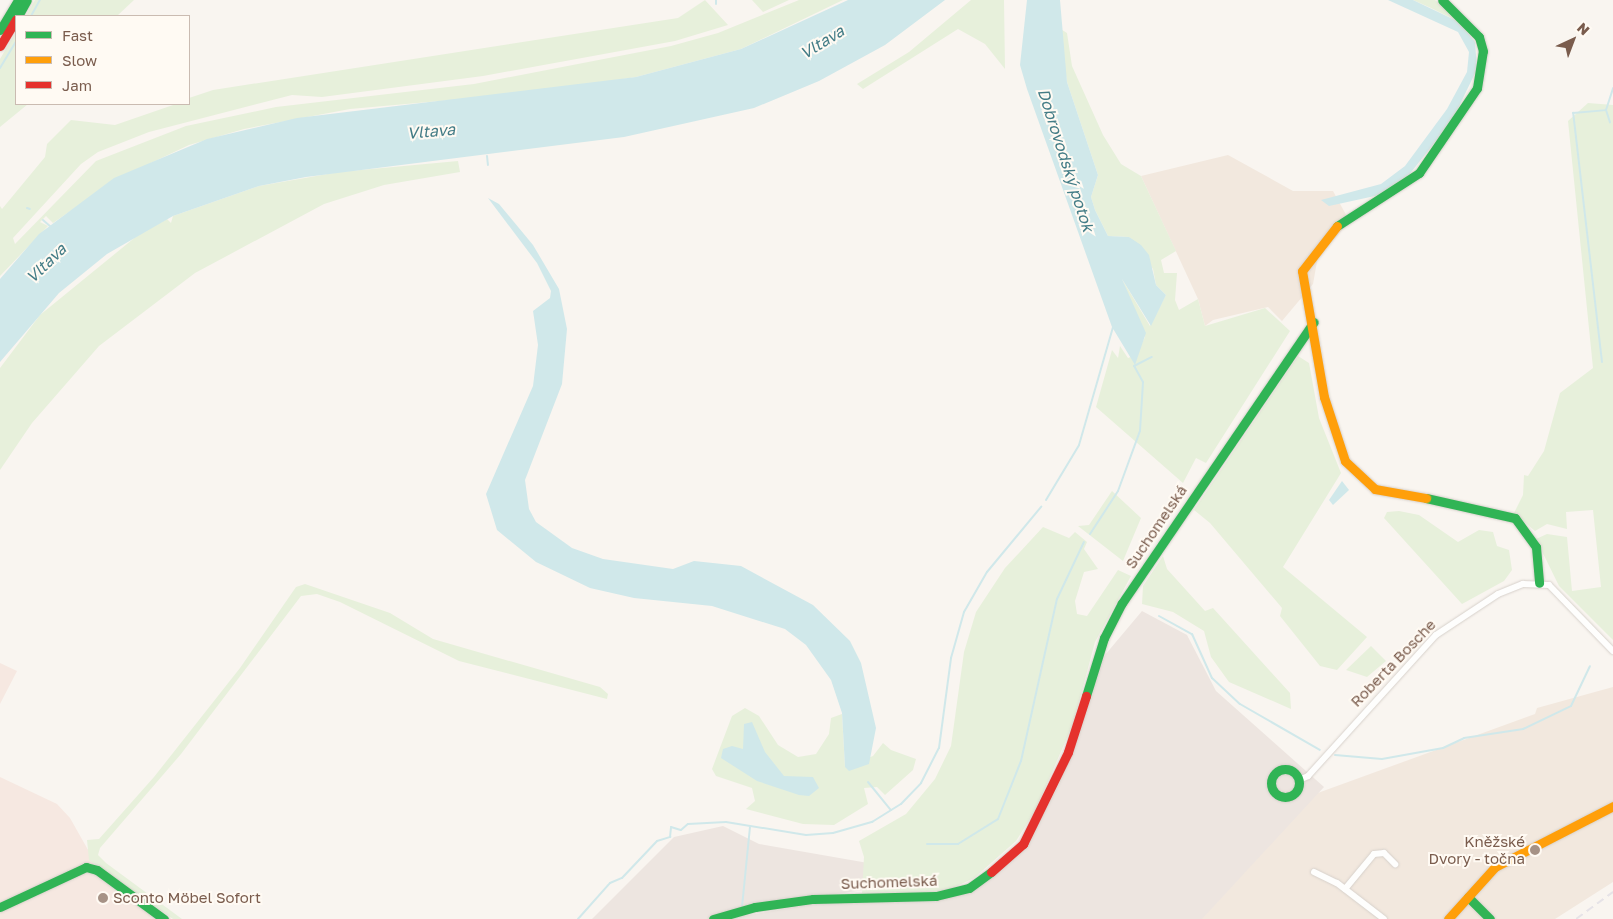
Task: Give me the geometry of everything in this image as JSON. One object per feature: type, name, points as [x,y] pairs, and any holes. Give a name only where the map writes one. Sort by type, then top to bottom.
[{"type":"street","points":[[0,30],[18,0]]},
{"type":"street","points":[[19,15],[27,0]]},
{"type":"street","points":[[1442,0],[1479,37],[1483,51],[1477,88],[1419,173],[1338,225],[1302,271],[1314,322],[1324,397],[1336,441],[1358,477],[1375,489],[1469,505],[1515,518],[1536,547],[1539,583],[1556,590],[1613,651]]},
{"type":"street","points":[[0,46],[15,21]]},
{"type":"street","name":"Suchomelská","points":[[713,919],[743,910],[813,899],[936,896],[969,888],[1023,844],[1084,714],[1104,638],[1116,615],[1314,322]]},
{"type":"street","name":"Roberta Bosche","points":[[1299,780],[1308,776],[1409,662],[1448,625],[1498,594],[1539,583]]},
{"type":"street","points":[[1448,919],[1495,867],[1613,806]]},
{"type":"street","points":[[1345,889],[1374,854],[1384,853],[1395,864]]},
{"type":"street","points":[[0,907],[86,867],[164,919]]},
{"type":"street","points":[[1314,872],[1345,889],[1384,919]]},
{"type":"street","points":[[1468,896],[1490,919]]},
{"type":"shaded area","points":[[1228,155],[1293,191],[1333,191],[1350,222],[1318,256],[1313,284],[1282,321],[1268,307],[1213,320],[1205,326],[1198,299],[1141,176]]},
{"type":"shaded area","points":[[1142,611],[1187,635],[1216,691],[1324,787],[1202,919],[726,919],[824,902],[935,902],[1004,863],[1031,837],[1058,786],[1093,693],[1094,676],[1105,655]]},
{"type":"shaded area","points":[[0,663],[17,671],[0,704]]},
{"type":"shaded area","points":[[1613,687],[1613,882],[1555,919],[1201,919],[1315,794],[1535,714],[1537,708]]},
{"type":"shaded area","points":[[0,777],[57,804],[70,818],[96,864],[171,919],[0,919]]},
{"type":"shaded area","points":[[723,826],[759,844],[868,863],[865,890],[755,905],[716,919],[592,919],[674,837]]},
{"type":"green space","points":[[35,0],[134,0],[118,15],[27,15]]},
{"type":"green space","points":[[705,0],[728,25],[675,41],[483,76],[322,97],[292,95],[149,132],[98,152],[81,164],[13,238],[15,244],[96,161],[186,126],[276,107],[474,84],[671,46],[718,33],[799,0],[843,0],[741,49],[636,77],[530,93],[350,109],[244,129],[189,145],[115,180],[53,223],[46,216],[40,222],[48,226],[0,276],[0,206],[2,209],[45,157],[47,144],[71,120],[115,125],[173,105],[190,105],[190,98],[213,90],[678,18]]},
{"type":"green space","points":[[752,0],[789,0],[763,12]]},
{"type":"green space","points":[[971,0],[1004,0],[1005,69],[985,44],[958,29],[863,89],[857,84],[909,52]]},
{"type":"green space","points":[[1413,0],[1435,0],[1459,22],[1431,8]]},
{"type":"green space","points":[[1059,28],[1067,33],[1072,66],[1103,135],[1121,164],[1141,176],[1176,251],[1161,260],[1164,273],[1177,273],[1175,300],[1179,310],[1198,299],[1205,326],[1265,308],[1290,331],[1206,463],[1196,458],[1183,483],[1096,407],[1112,350],[1118,358],[1120,346],[1128,358],[1136,355],[1145,337],[1122,279],[1150,326],[1166,295],[1156,285],[1153,269],[1129,237],[1108,236],[1095,210],[1091,197],[1098,175],[1067,82]]},
{"type":"green space","points":[[15,34],[15,105],[27,105],[0,127],[0,59]]},
{"type":"green space","points":[[1588,103],[1613,105],[1613,640],[1559,586],[1536,539],[1547,534],[1567,537],[1572,591],[1601,587],[1593,510],[1566,512],[1567,529],[1547,524],[1535,531],[1514,513],[1523,495],[1524,475],[1528,476],[1544,451],[1560,393],[1593,368],[1568,121]]},
{"type":"green space","points":[[458,161],[460,172],[384,185],[324,204],[195,273],[99,346],[32,423],[0,470],[0,368],[40,315],[138,235],[167,219],[171,223],[173,216],[259,186],[339,172]]},
{"type":"green space","points":[[1298,356],[1309,363],[1319,418],[1341,473],[1283,567],[1367,637],[1337,670],[1320,666],[1280,616],[1282,608],[1210,523],[1194,510]]},
{"type":"green space","points":[[1112,491],[1141,518],[1123,561],[1078,526],[1089,525]]},
{"type":"green space","points":[[1399,511],[1419,515],[1458,542],[1479,530],[1493,532],[1497,546],[1509,550],[1512,570],[1504,581],[1462,604],[1384,518],[1387,512]]},
{"type":"green space","points":[[1043,527],[1069,538],[1075,532],[1087,542],[1084,549],[1098,569],[1084,572],[1075,601],[1077,614],[1087,616],[1118,570],[1131,576],[1095,642],[1073,724],[1035,811],[1016,841],[974,878],[942,893],[862,893],[864,857],[859,841],[906,814],[935,779],[951,746],[964,652],[976,612],[1005,568]]},
{"type":"green space","points":[[1163,556],[1167,569],[1205,611],[1213,608],[1290,693],[1291,709],[1229,682],[1211,657],[1204,631],[1173,612],[1142,604],[1143,586]]},
{"type":"green space","points":[[305,584],[390,613],[433,639],[600,687],[608,694],[607,699],[459,661],[340,602],[317,594],[301,596],[181,754],[100,848],[98,855],[106,863],[182,919],[173,919],[89,860],[87,840],[99,839],[154,777],[240,668],[296,587]]},
{"type":"green space","points":[[1371,646],[1386,661],[1367,677],[1346,670]]},
{"type":"green space","points":[[745,708],[759,716],[778,745],[798,757],[816,754],[829,734],[831,718],[842,714],[845,767],[873,756],[883,743],[891,750],[916,759],[913,770],[885,795],[877,787],[864,788],[868,804],[834,825],[803,824],[746,809],[755,801],[752,788],[716,776],[712,769],[732,716]]},
{"type":"water","name":"Vltava","points":[[848,0],[945,0],[885,45],[819,81],[754,108],[624,137],[306,177],[259,186],[173,216],[107,254],[59,293],[0,362],[0,279],[39,234],[114,178],[207,139],[297,118],[636,77],[741,49]]},
{"type":"water","points":[[1027,0],[1060,0],[1067,82],[1098,175],[1091,197],[1095,210],[1108,236],[1129,237],[1141,245],[1149,255],[1156,285],[1166,295],[1151,326],[1122,279],[1146,333],[1135,365],[1112,327],[1027,89],[1020,65]]},
{"type":"water","points":[[1388,0],[1413,0],[1459,22],[1475,42],[1477,69],[1452,121],[1408,176],[1384,194],[1329,206],[1321,200],[1381,184],[1405,166],[1447,109],[1467,72],[1469,52],[1458,32]]},
{"type":"water","points":[[488,198],[499,204],[533,245],[559,289],[567,329],[562,384],[525,480],[529,509],[536,522],[572,548],[603,559],[673,569],[694,561],[741,566],[813,605],[850,641],[861,663],[876,728],[869,764],[849,771],[845,767],[842,713],[831,680],[806,645],[785,629],[712,606],[634,598],[590,588],[536,562],[497,530],[486,494],[533,386],[538,345],[533,311],[550,298],[551,291],[537,263]]},
{"type":"water","points":[[1342,481],[1349,490],[1333,505],[1329,500]]},
{"type":"water","points":[[752,722],[765,752],[784,776],[813,777],[819,788],[809,796],[799,795],[757,781],[721,758],[723,749],[732,746],[743,749],[744,724]]},
{"type":"waterway","points":[[32,15],[40,0]]},
{"type":"waterway","points":[[0,68],[15,43]]},
{"type":"waterway","points":[[1602,362],[1573,113],[1606,110],[1613,88]]},
{"type":"waterway","points":[[1606,110],[1610,122]]},
{"type":"waterway","points":[[487,156],[488,165]]},
{"type":"waterway","points":[[43,220],[51,227]]},
{"type":"waterway","name":"Dobrovodský potok","points":[[1046,500],[1079,445],[1113,327]]},
{"type":"waterway","points":[[1090,534],[1118,491],[1140,431],[1143,382],[1134,366],[1152,357]]},
{"type":"waterway","name":"Dobrovodský potok","points":[[578,919],[610,883],[622,878],[657,841],[670,837],[671,827],[681,830],[688,824],[726,822],[806,835],[833,833],[872,822],[901,804],[921,783],[939,748],[951,658],[964,612],[987,572],[1041,507]]},
{"type":"waterway","points":[[927,844],[958,844],[998,819],[1021,761],[1057,599],[1084,542]]},
{"type":"waterway","points":[[1159,616],[1192,634],[1212,678],[1240,704],[1320,750]]},
{"type":"waterway","points":[[1335,755],[1382,759],[1443,748],[1464,738],[1523,729],[1571,706],[1590,666]]},
{"type":"waterway","points":[[868,782],[891,810]]},
{"type":"waterway","points":[[742,907],[750,827]]},
{"type":"railway","points":[[1576,919],[1613,892]]},
{"type":"traffic: fast","points":[[0,30],[18,0]]},
{"type":"traffic: fast","points":[[19,15],[27,0]]},
{"type":"traffic: fast","points":[[1337,226],[1419,173],[1477,88],[1483,51],[1479,37],[1442,0]]},
{"type":"traffic: fast","points":[[1086,696],[1104,638],[1122,603],[1314,322]]},
{"type":"traffic: fast","points":[[1426,498],[1515,518],[1536,547],[1539,583]]},
{"type":"traffic: fast","points":[[1285,769],[1295,773],[1299,783],[1295,793],[1285,797],[1275,793],[1271,783],[1275,773],[1285,769]]},
{"type":"traffic: fast","points":[[0,907],[86,867],[97,870],[164,919]]},
{"type":"traffic: fast","points":[[713,919],[755,907],[813,899],[936,896],[969,888],[991,872]]},
{"type":"traffic: fast","points":[[1468,897],[1490,919]]},
{"type":"traffic: slow","points":[[1337,226],[1302,271],[1324,397],[1345,461],[1375,489],[1426,498]]},
{"type":"traffic: slow","points":[[1448,919],[1495,867],[1613,806]]},
{"type":"traffic: jam","points":[[0,46],[15,21]]},
{"type":"traffic: jam","points":[[991,872],[1023,844],[1068,752],[1086,696]]},
{"type":"place","name":"Kněžské Dvory - točna","points":[[1535,850]]},
{"type":"place","name":"Sconto Möbel Sofort","points":[[103,898]]}]
